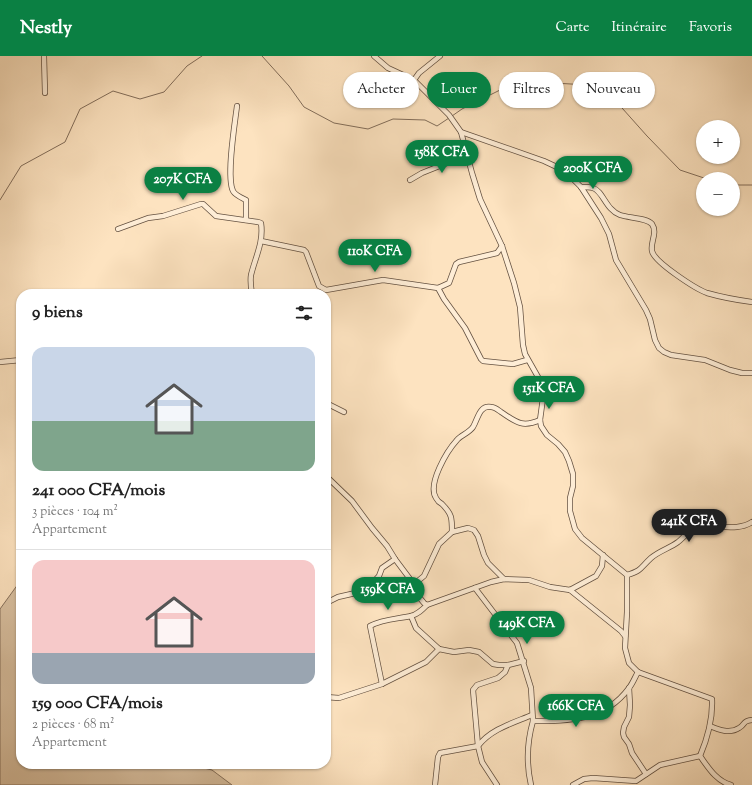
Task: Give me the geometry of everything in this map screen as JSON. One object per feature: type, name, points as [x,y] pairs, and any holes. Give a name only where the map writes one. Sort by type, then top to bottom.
[{"type":"street","points":[[44,56],[45,93]]},
{"type":"street","points":[[374,56],[380,58],[388,68],[397,72]]},
{"type":"street","points":[[419,73],[440,56]]},
{"type":"street","points":[[419,85],[448,115],[461,132],[480,199],[502,246],[520,307],[523,345],[527,360],[535,370],[542,384],[543,398],[540,420],[542,431],[565,452],[573,474],[570,511],[575,529],[582,538],[627,575]]},
{"type":"street","points":[[237,106],[233,134],[231,174],[232,188],[234,192],[246,200],[246,220]]},
{"type":"street","points":[[461,132],[524,153],[554,166],[570,176],[581,187],[601,218],[609,234],[616,260],[646,310],[659,348],[671,355],[705,360],[730,370],[742,373],[752,373]]},
{"type":"street","points":[[410,180],[422,173],[467,155]]},
{"type":"street","points":[[581,187],[592,187],[597,190],[614,212],[620,215],[646,220],[652,224],[654,231],[652,251],[655,258],[667,269],[706,293],[752,302]]},
{"type":"street","points":[[118,229],[148,218],[163,216],[201,204],[203,204],[216,216],[261,223],[261,241],[251,275],[252,289]]},
{"type":"street","points":[[261,241],[304,250],[318,286],[321,289]]},
{"type":"street","points":[[331,289],[383,280],[438,288],[449,284],[456,264],[459,262],[497,253],[502,246]]},
{"type":"street","points":[[438,288],[444,300],[465,328],[483,361],[513,364],[527,360]]},
{"type":"street","points":[[0,362],[16,360]]},
{"type":"street","points":[[331,406],[344,412]]},
{"type":"street","points":[[452,532],[451,515],[436,498],[434,485],[439,468],[456,441],[472,430],[481,409],[486,406],[493,407],[520,424],[530,424],[540,420]]},
{"type":"street","points":[[331,481],[352,501],[387,546],[413,585],[419,597],[427,605]]},
{"type":"street","points":[[627,575],[639,571],[652,558],[676,543],[694,529],[701,527],[736,527],[752,522]]},
{"type":"street","points":[[413,585],[424,576],[439,544],[452,532],[468,528],[474,530],[478,536],[488,563],[504,579]]},
{"type":"street","points":[[570,590],[596,576],[602,566],[603,555]]},
{"type":"street","points":[[331,600],[338,597],[367,589],[379,576],[382,568],[395,560]]},
{"type":"street","points":[[627,575],[625,648],[629,663],[638,672],[711,698],[710,726],[707,740],[700,756]]},
{"type":"street","points":[[382,684],[370,626],[387,620],[411,616],[419,612],[427,605],[504,579],[529,580],[550,587],[570,590],[621,631],[625,636]]},
{"type":"street","points":[[475,588],[517,643],[524,661],[531,688],[533,721],[529,735],[527,757],[528,774],[531,785]]},
{"type":"street","points":[[411,616],[416,628],[439,649],[454,652],[475,650],[494,664],[508,665],[524,661]]},
{"type":"street","points":[[331,697],[339,698],[382,684],[426,662],[439,649]]},
{"type":"street","points":[[497,785],[482,762],[478,746],[475,720],[474,687],[502,676],[508,665]]},
{"type":"street","points":[[533,721],[574,720],[597,714],[615,703],[629,688],[638,672]]},
{"type":"street","points":[[629,688],[630,717],[624,727],[623,733],[632,753],[646,774]]},
{"type":"street","points":[[435,785],[438,757],[440,753],[478,746],[483,740],[493,733],[532,715]]},
{"type":"street","points":[[710,726],[729,731],[738,729],[745,721],[752,720]]},
{"type":"street","points":[[573,785],[584,779],[593,778],[636,781],[660,765],[700,756]]},
{"type":"street","points":[[700,756],[714,775],[726,784],[731,785]]},
{"type":"shaded area","points":[[16,587],[16,769],[208,769],[212,770],[232,785],[0,785],[0,609]]},
{"type":"waterway","points":[[0,200],[21,166],[65,142],[80,109],[113,91],[140,99],[164,92],[187,66],[202,56]]},
{"type":"waterway","points":[[262,56],[289,86],[304,107],[334,123],[368,129],[393,119],[425,120],[437,126],[449,118]]},
{"type":"waterway","points":[[452,116],[462,109],[502,89],[537,82],[588,85],[614,99],[680,170],[696,175]]},
{"type":"waterway","points":[[740,185],[752,185]]}]
